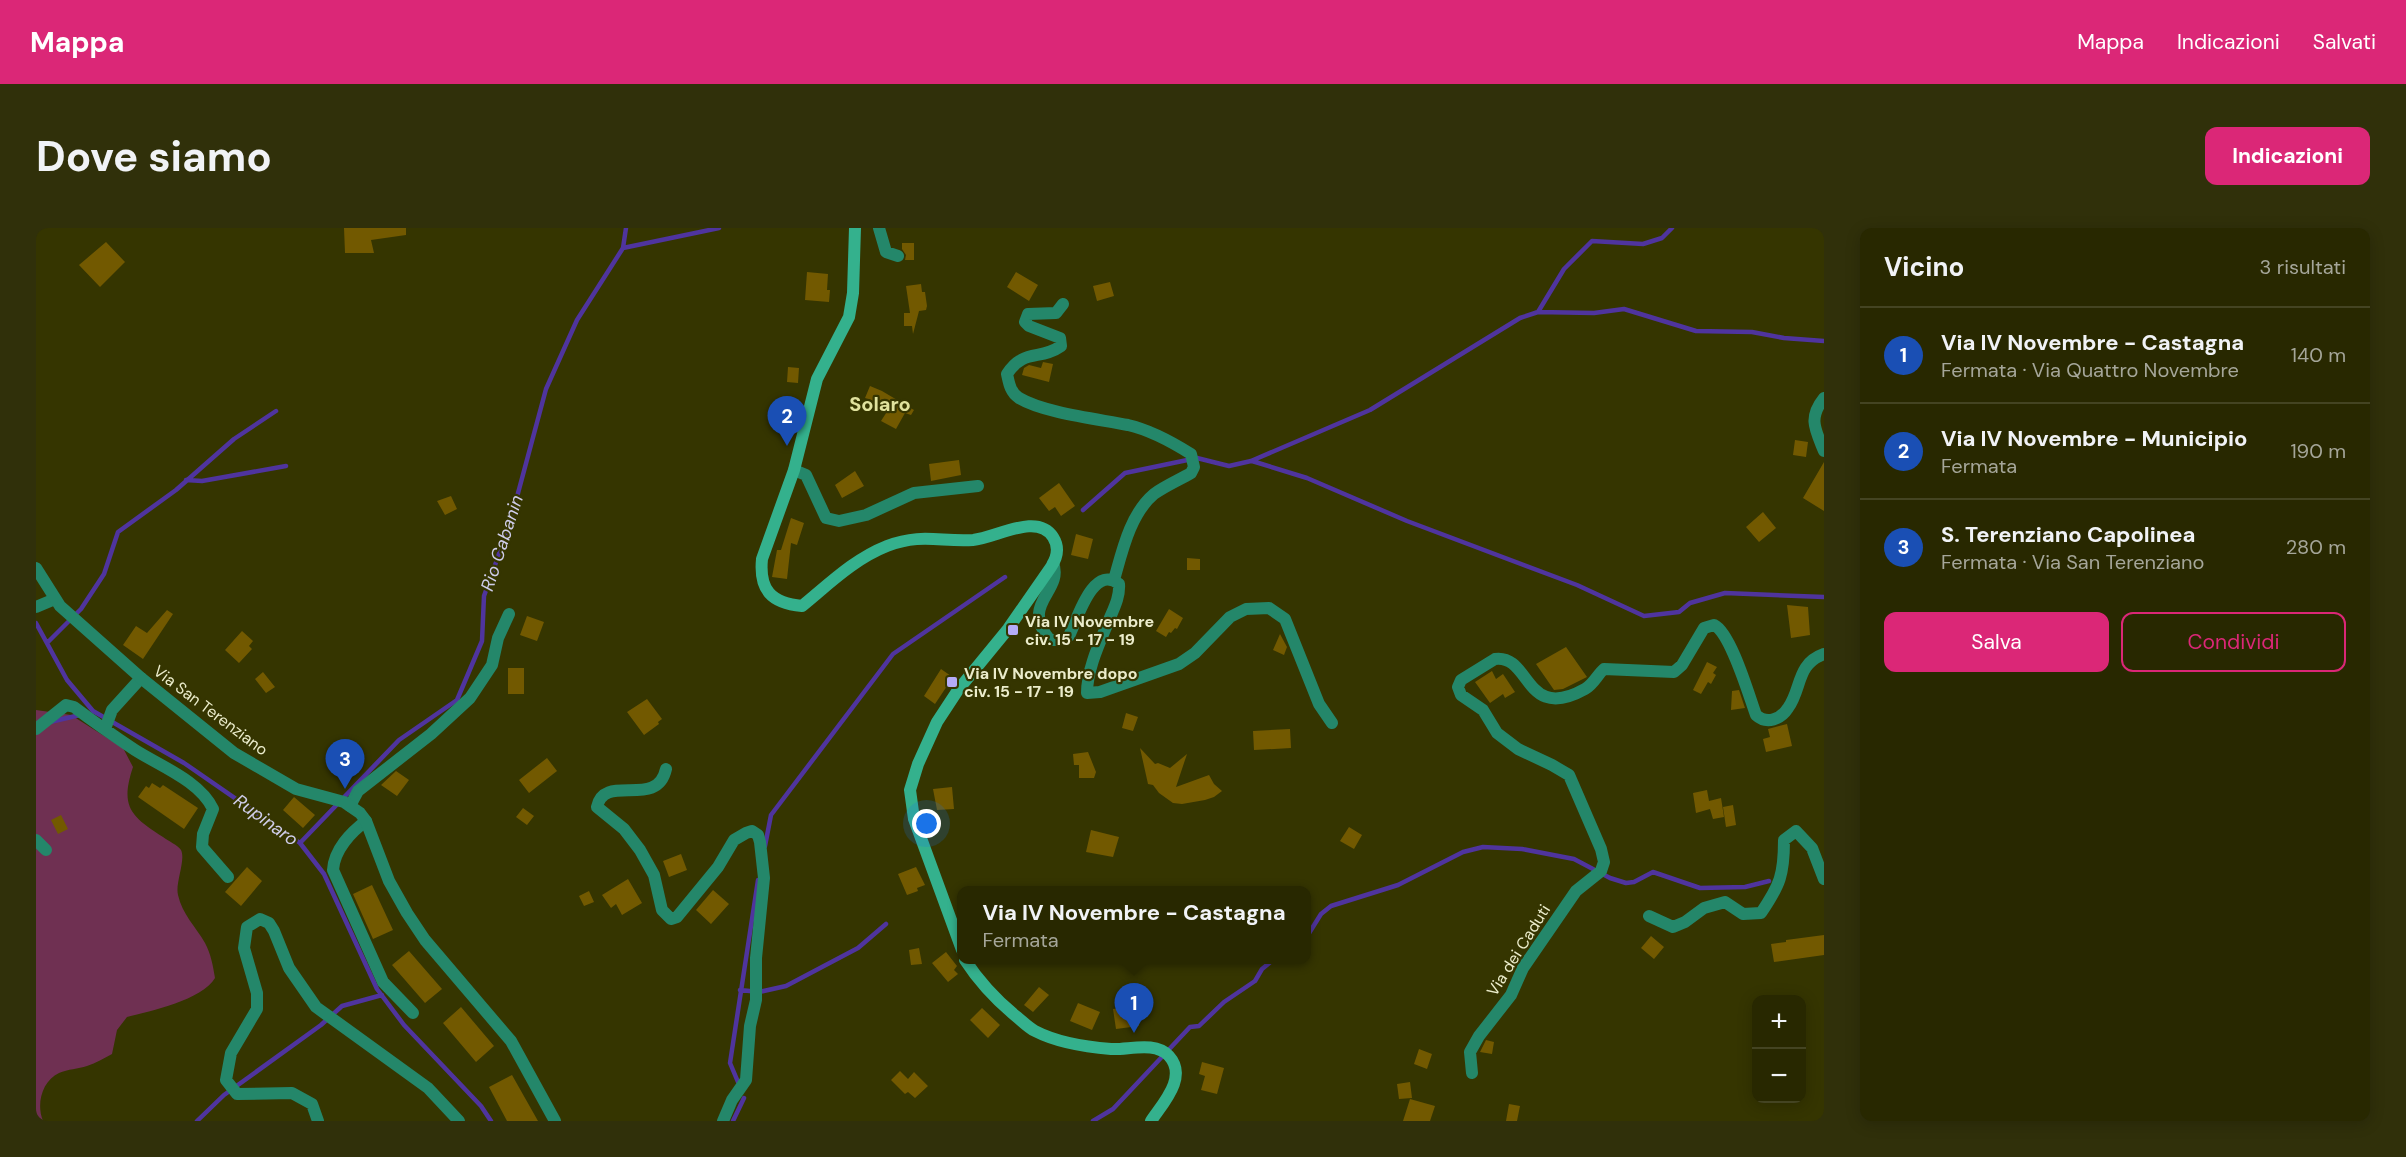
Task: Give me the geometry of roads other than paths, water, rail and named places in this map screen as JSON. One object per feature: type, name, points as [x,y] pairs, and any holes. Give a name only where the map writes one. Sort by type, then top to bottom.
[{"type":"main road","points":[[855,228],[853,292],[849,317],[816,379],[794,470],[762,559],[761,574],[765,589],[785,604],[801,606],[856,562],[884,548],[921,537],[976,539],[1030,525],[1046,530],[1056,543],[1057,552],[1053,563],[1008,629],[958,690],[937,722],[910,790],[914,819],[957,936]]},
{"type":"main road","points":[[968,964],[991,996],[1034,1031],[1067,1043],[1163,1052],[1173,1063],[1176,1079],[1151,1121]]},
{"type":"street","points":[[879,228],[886,252],[898,256]]},
{"type":"street","points":[[1063,304],[1056,313],[1028,314],[1025,322],[1029,326],[1060,338],[1061,346],[1050,353],[1027,356],[1013,364],[1007,374],[1011,390],[1019,398],[1039,405],[1076,416],[1131,426],[1173,443],[1191,454],[1194,467],[1191,472],[1154,495],[1144,506],[1128,537],[1114,580]]},
{"type":"street","points":[[1824,398],[1815,409],[1814,426],[1824,451]]},
{"type":"street","points":[[794,470],[806,475],[826,518],[839,520],[866,515],[914,493],[978,486]]},
{"type":"street","points":[[1053,563],[1056,570],[1055,578],[1040,606],[1039,622],[1050,640],[1061,640],[1069,636],[1085,600],[1098,582],[1114,580],[1119,584],[1120,593],[1090,671],[1087,693],[1100,692],[1179,664],[1195,653],[1230,617],[1246,609],[1269,608],[1285,619],[1319,704],[1332,723]]},
{"type":"street","name":"Via San Terenziano","points":[[36,568],[46,603],[234,753],[296,789],[344,802],[366,821],[389,881],[407,913],[425,940],[511,1041],[555,1121]]},
{"type":"street","points":[[350,806],[358,791],[431,734],[470,698],[492,665],[498,638],[509,614]]},
{"type":"street","name":"Via dei Caduti","points":[[1472,1073],[1470,1052],[1479,1036],[1511,994],[1523,968],[1576,891],[1601,871],[1604,862],[1574,782],[1552,765],[1518,749],[1497,733],[1483,710],[1461,695],[1458,687],[1461,680],[1489,662],[1502,658],[1514,663],[1531,688],[1543,697],[1556,698],[1586,689],[1604,669],[1674,672],[1682,665],[1704,628],[1714,625],[1722,631],[1738,663],[1756,715],[1761,720],[1770,721],[1780,716],[1789,707],[1798,680],[1805,669],[1813,660],[1824,654]]},
{"type":"street","points":[[105,729],[112,710],[141,678]]},
{"type":"street","points":[[36,729],[66,705],[74,707],[191,784],[209,801],[213,809],[203,834],[202,847],[228,877]]},
{"type":"street","points":[[666,769],[657,785],[645,790],[616,790],[606,793],[598,800],[597,807],[624,829],[640,850],[654,875],[662,910],[671,919],[677,917],[710,878],[735,840],[746,832],[752,831],[758,835],[760,842],[764,878],[756,958],[756,1000],[750,1026],[748,1070],[746,1080],[732,1100],[723,1121]]},
{"type":"street","points":[[366,821],[353,831],[344,844],[335,859],[333,870],[383,982],[413,1013]]},
{"type":"street","points":[[1649,916],[1673,927],[1685,922],[1704,908],[1725,902],[1743,914],[1761,913],[1776,891],[1784,869],[1784,840],[1796,831],[1812,848],[1824,879]]},
{"type":"street","points":[[36,840],[46,850]]},
{"type":"street","points":[[318,1121],[312,1104],[292,1093],[237,1094],[226,1080],[231,1053],[257,1009],[257,993],[244,948],[247,927],[260,919],[269,923],[289,968],[316,1008],[428,1088],[459,1121]]},
{"type":"waterway","name":"Rio Cabanin","points":[[300,843],[399,740],[457,700],[482,641],[484,596],[510,523],[546,389],[577,320],[623,248],[626,228]]},
{"type":"waterway","points":[[623,248],[719,228]]},
{"type":"waterway","points":[[1083,510],[1125,473],[1197,458],[1229,466],[1251,461],[1370,410],[1520,318],[1538,312],[1564,269],[1592,241],[1643,244],[1662,238],[1672,228]]},
{"type":"waterway","points":[[1538,312],[1594,313],[1624,309],[1696,331],[1752,332],[1784,338],[1824,341]]},
{"type":"waterway","points":[[47,643],[81,609],[104,574],[118,532],[176,490],[234,439],[276,411]]},
{"type":"waterway","points":[[1252,461],[1307,478],[1407,521],[1577,585],[1644,616],[1679,612],[1690,603],[1725,593],[1824,597]]},
{"type":"waterway","points":[[186,480],[202,481],[286,466]]},
{"type":"waterway","points":[[765,846],[771,815],[893,654],[1005,577]]},
{"type":"waterway","name":"Rupinaro","points":[[36,623],[67,680],[93,711],[184,763],[300,843],[324,874],[377,989],[404,1025],[481,1106],[491,1121]]},
{"type":"waterway","points":[[50,722],[80,715]]},
{"type":"waterway","points":[[1311,930],[1321,914],[1331,906],[1398,885],[1463,852],[1483,847],[1522,849],[1574,859],[1610,878],[1626,883],[1634,882],[1653,872],[1700,888],[1745,887],[1769,881]]},
{"type":"waterway","points":[[738,1082],[730,1063],[758,880]]},
{"type":"waterway","points":[[740,990],[759,992],[786,986],[858,948],[886,924]]},
{"type":"waterway","points":[[1093,1121],[1113,1109],[1190,1027],[1199,1026],[1224,1002],[1255,981],[1268,964]]},
{"type":"waterway","points":[[197,1121],[224,1095],[321,1025],[342,1006],[382,995]]},
{"type":"waterway","points":[[733,1121],[744,1098]]},
{"type":"place","name":"Via IV Novembre - Municipio","points":[[787,446]]},
{"type":"place","name":"Via IV Novembre civ. 15 - 17 - 19","points":[[1013,630]]},
{"type":"place","name":"Via IV Novembre dopo civ. 15 - 17 - 19","points":[[952,682]]},
{"type":"place","name":"S. Terenziano Capolinea","points":[[345,789]]},
{"type":"place","name":"Via IV Novembre - Castagna","points":[[1134,1033]]},
{"type":"district","name":"Solaro","points":[[880,404]]}]
